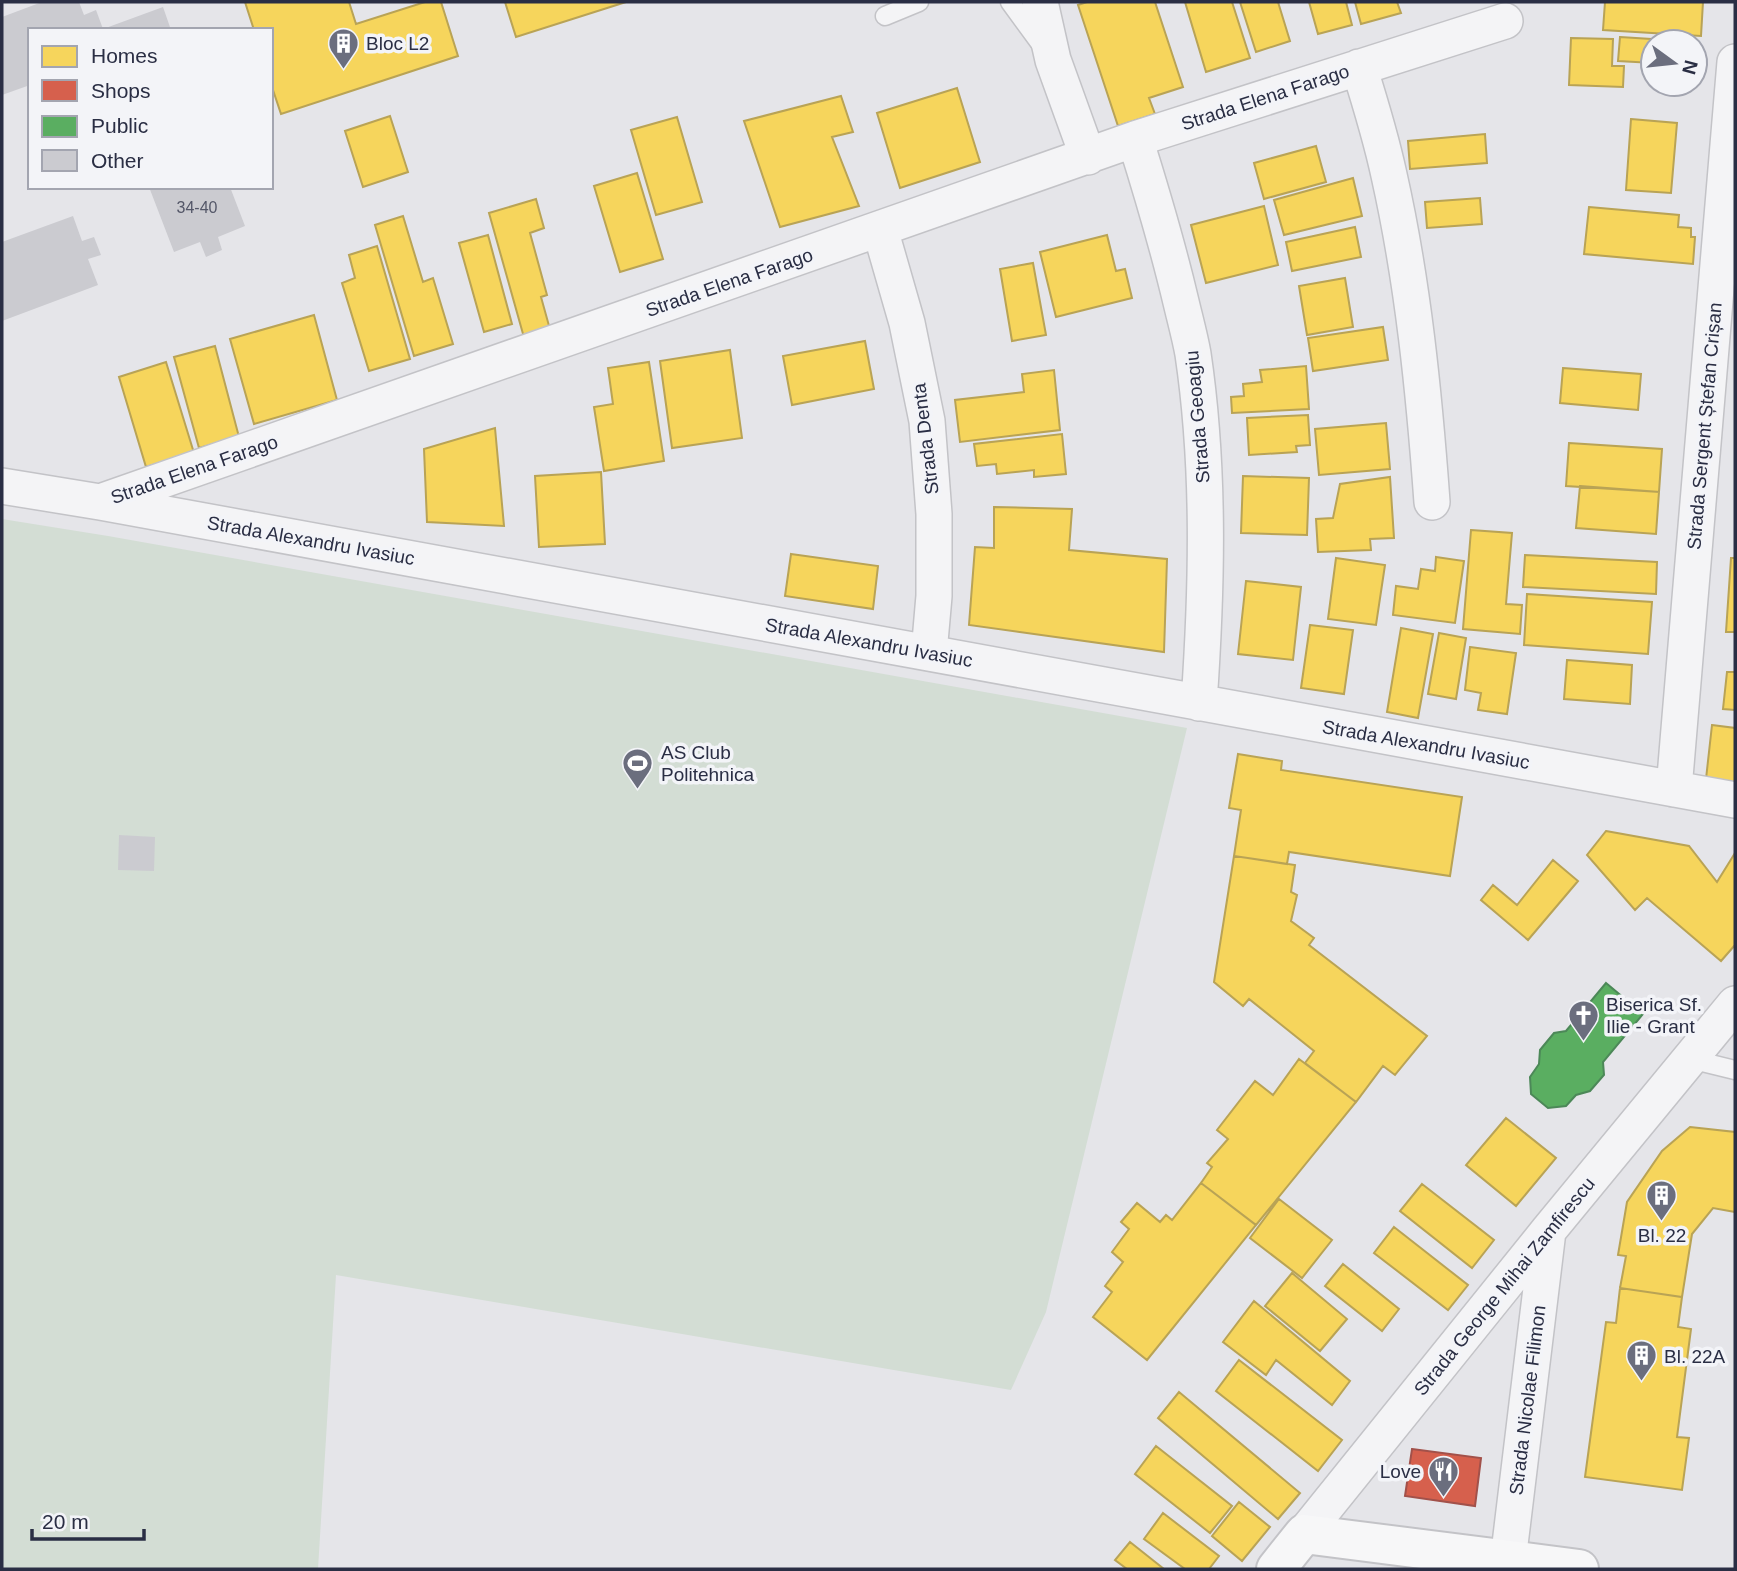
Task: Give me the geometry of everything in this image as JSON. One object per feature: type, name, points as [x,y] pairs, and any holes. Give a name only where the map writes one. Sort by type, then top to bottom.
[{"type":"street","points":[[1040,2],[1052,60],[1088,157]]},
{"type":"street","name":"Strada Elena Farago","points":[[100,502],[1135,139],[1505,21]]},
{"type":"street","name":"Strada Sergent Ștefan Crișan","points":[[1674,789],[1735,62]]},
{"type":"street","name":"Strada Elena Farago","points":[[1359,66],[1389,175],[1409,282],[1424,396],[1432,502]]},
{"type":"street","name":"Strada Geoagiu","points":[[1135,139],[1167,243],[1193,352],[1204,452],[1206,542],[1199,703]]},
{"type":"street","name":"Strada Denta","points":[[880,229],[907,323],[927,421],[934,514],[934,596],[929,653]]},
{"type":"street","name":"Strada Alexandru Ivasiuc","points":[[2,486],[1735,800]]},
{"type":"street","name":"Strada George Mihai Zamfirescu","points":[[1276,1569],[1735,1004]]},
{"type":"street","name":"Strada Nicolae Filimon","points":[[1508,1565],[1548,1231]]},
{"type":"street","points":[[1304,1534],[1508,1565],[1579,1569]]},
{"type":"lane","points":[[885,16],[919,2]]},
{"type":"lane","points":[[1010,2],[1052,60]]},
{"type":"lane","points":[[1690,1059],[1735,1070]]},
{"type":"shaded area","points":[[2,519],[1187,728],[1046,1312],[1011,1390],[336,1275],[318,1569],[2,1569]]},
{"type":"building: Homes","name":"Bloc L2","points":[[245,2],[349,2],[356,24],[425,2],[441,2],[458,56],[281,114],[273,90],[273,28],[253,28]]},
{"type":"building: Homes","points":[[505,2],[626,2],[516,37]]},
{"type":"building: Homes","points":[[1087,2],[1155,2],[1183,87],[1149,98],[1155,114],[1118,126],[1078,5]]},
{"type":"building: Homes","points":[[1185,2],[1232,2],[1250,58],[1206,72]]},
{"type":"building: Homes","points":[[1240,2],[1278,2],[1290,41],[1256,52]]},
{"type":"building: Homes","points":[[1309,2],[1346,2],[1352,25],[1318,34]]},
{"type":"building: Homes","points":[[1355,2],[1397,2],[1401,13],[1361,24]]},
{"type":"building: Homes","points":[[1605,2],[1703,2],[1701,28],[1639,28],[1639,32],[1603,30]]},
{"type":"building: Homes","points":[[1620,37],[1639,38],[1639,62],[1618,61]]},
{"type":"building: Homes","points":[[1571,38],[1613,39],[1612,66],[1624,66],[1623,87],[1569,85]]},
{"type":"building: Homes","points":[[957,88],[980,162],[900,188],[877,113]]},
{"type":"building: Homes","points":[[841,96],[853,132],[832,137],[859,206],[780,227],[744,121]]},
{"type":"building: Homes","points":[[390,116],[408,172],[363,187],[345,131]]},
{"type":"building: Homes","points":[[677,117],[702,202],[656,215],[631,130]]},
{"type":"building: Homes","points":[[1631,119],[1677,123],[1671,193],[1626,190]]},
{"type":"building: Homes","points":[[1485,134],[1487,163],[1410,169],[1408,141]]},
{"type":"building: Homes","points":[[1316,146],[1326,182],[1264,199],[1254,163]]},
{"type":"building: Homes","points":[[637,173],[663,259],[620,272],[594,186]]},
{"type":"building: Homes","points":[[1353,178],[1362,216],[1284,235],[1274,200]]},
{"type":"building: Homes","points":[[1480,198],[1482,224],[1427,228],[1425,202]]},
{"type":"building: Homes","points":[[536,199],[544,228],[530,233],[547,295],[541,297],[551,333],[525,341],[489,213]]},
{"type":"building: Homes","points":[[1264,206],[1278,265],[1206,283],[1191,225]]},
{"type":"building: Homes","points":[[1589,207],[1679,215],[1678,227],[1691,228],[1691,237],[1695,237],[1693,264],[1584,254]]},
{"type":"building: Homes","points":[[403,216],[423,282],[433,278],[453,344],[414,356],[375,225]]},
{"type":"building: Homes","points":[[1355,227],[1361,257],[1292,271],[1286,242]]},
{"type":"building: Homes","points":[[488,235],[512,324],[484,332],[459,243]]},
{"type":"building: Homes","points":[[1107,235],[1116,271],[1125,269],[1132,298],[1056,317],[1040,252]]},
{"type":"building: Homes","points":[[377,246],[410,359],[369,371],[342,283],[355,278],[349,255]]},
{"type":"building: Homes","points":[[1033,263],[1046,335],[1012,341],[1000,269]]},
{"type":"building: Homes","points":[[1345,278],[1353,327],[1307,335],[1299,286]]},
{"type":"building: Homes","points":[[314,315],[337,400],[254,424],[230,339]]},
{"type":"building: Homes","points":[[1383,327],[1388,360],[1313,371],[1308,338]]},
{"type":"building: Homes","points":[[865,341],[874,389],[792,405],[783,356]]},
{"type":"building: Homes","points":[[215,346],[239,437],[199,448],[174,357]]},
{"type":"building: Homes","points":[[730,350],[742,438],[672,448],[660,361]]},
{"type":"building: Homes","points":[[166,362],[194,453],[146,467],[119,377]]},
{"type":"building: Homes","points":[[649,362],[664,461],[604,471],[594,407],[613,404],[608,368]]},
{"type":"building: Homes","points":[[1306,366],[1309,409],[1232,413],[1231,397],[1244,396],[1243,384],[1262,382],[1260,370]]},
{"type":"building: Homes","points":[[1563,368],[1641,374],[1638,410],[1560,403]]},
{"type":"building: Homes","points":[[1054,370],[1060,430],[960,442],[955,400],[1024,392],[1022,374]]},
{"type":"building: Homes","points":[[1308,415],[1310,445],[1296,446],[1297,452],[1249,455],[1247,418]]},
{"type":"building: Homes","points":[[1386,423],[1390,469],[1319,475],[1315,429]]},
{"type":"building: Homes","points":[[495,428],[504,526],[427,522],[424,449]]},
{"type":"building: Homes","points":[[1062,434],[1066,474],[1034,477],[1034,470],[997,474],[996,464],[977,466],[974,444]]},
{"type":"building: Homes","points":[[1569,443],[1662,449],[1659,492],[1566,486]]},
{"type":"building: Homes","points":[[601,472],[605,544],[539,547],[535,476]]},
{"type":"building: Homes","points":[[1243,476],[1309,478],[1307,535],[1241,533]]},
{"type":"building: Homes","points":[[1390,477],[1394,538],[1370,539],[1371,550],[1318,552],[1316,519],[1333,518],[1340,484]]},
{"type":"building: Homes","points":[[1580,486],[1659,492],[1656,534],[1576,528]]},
{"type":"building: Homes","points":[[994,507],[1072,509],[1069,550],[1167,559],[1164,652],[969,625],[975,547],[994,548]]},
{"type":"building: Homes","points":[[1471,530],[1512,533],[1506,604],[1522,605],[1520,634],[1463,629]]},
{"type":"building: Homes","points":[[791,554],[878,566],[873,609],[785,596]]},
{"type":"building: Homes","points":[[1525,555],[1657,562],[1656,594],[1523,587]]},
{"type":"building: Homes","points":[[1436,557],[1464,561],[1455,623],[1393,615],[1396,586],[1418,589],[1421,569],[1435,571]]},
{"type":"building: Homes","points":[[1336,558],[1385,565],[1376,625],[1328,619]]},
{"type":"building: Homes","points":[[1731,558],[1735,558],[1735,632],[1726,632]]},
{"type":"building: Homes","points":[[1246,581],[1301,587],[1293,660],[1238,654]]},
{"type":"building: Homes","points":[[1527,594],[1652,602],[1648,654],[1524,645]]},
{"type":"building: Homes","points":[[1310,625],[1353,630],[1344,694],[1301,688]]},
{"type":"building: Homes","points":[[1401,628],[1433,634],[1418,718],[1387,712]]},
{"type":"building: Homes","points":[[1439,633],[1466,638],[1456,699],[1428,694]]},
{"type":"building: Homes","points":[[1470,647],[1516,653],[1507,714],[1478,710],[1481,693],[1465,690]]},
{"type":"building: Homes","points":[[1567,660],[1632,665],[1630,704],[1564,699]]},
{"type":"building: Homes","points":[[1727,672],[1735,672],[1735,710],[1723,709]]},
{"type":"building: Homes","points":[[1712,725],[1735,728],[1735,791],[1705,788]]},
{"type":"building: Homes","points":[[1238,754],[1282,761],[1281,770],[1462,797],[1450,876],[1289,852],[1287,864],[1234,856],[1241,810],[1229,808]]},
{"type":"building: Homes","points":[[1606,831],[1689,846],[1717,882],[1735,853],[1735,945],[1721,961],[1647,898],[1635,910],[1587,855]]},
{"type":"building: Homes","points":[[1234,856],[1295,865],[1291,892],[1297,895],[1291,921],[1314,938],[1309,945],[1427,1036],[1395,1075],[1383,1066],[1356,1102],[1305,1063],[1314,1051],[1249,999],[1243,1006],[1214,982]]},
{"type":"building: Homes","points":[[1553,860],[1578,881],[1528,940],[1481,900],[1493,885],[1517,905]]},
{"type":"building: Homes","points":[[1299,1059],[1356,1102],[1256,1225],[1201,1183],[1212,1167],[1207,1163],[1228,1139],[1217,1130],[1255,1081],[1273,1095]]},
{"type":"building: Homes","points":[[1506,1118],[1556,1158],[1516,1206],[1466,1165]]},
{"type":"building: Homes","name":"Bl. 22","points":[[1690,1127],[1735,1132],[1735,1212],[1713,1208],[1692,1234],[1682,1297],[1620,1288],[1626,1256],[1618,1255],[1627,1202],[1662,1151]]},
{"type":"building: Homes","points":[[1201,1183],[1256,1225],[1147,1360],[1093,1317],[1112,1292],[1105,1286],[1123,1262],[1112,1252],[1129,1229],[1121,1222],[1137,1203],[1160,1222],[1166,1215],[1172,1220]]},
{"type":"building: Homes","points":[[1422,1184],[1494,1240],[1472,1268],[1400,1211]]},
{"type":"building: Homes","points":[[1279,1199],[1332,1240],[1302,1278],[1250,1238]]},
{"type":"building: Homes","points":[[1394,1227],[1468,1285],[1448,1310],[1374,1253]]},
{"type":"building: Homes","points":[[1343,1264],[1399,1309],[1382,1331],[1325,1286]]},
{"type":"building: Homes","points":[[1292,1273],[1347,1319],[1320,1351],[1265,1306]]},
{"type":"building: Homes","name":"Bl. 22A","points":[[1620,1288],[1682,1297],[1678,1327],[1691,1329],[1677,1437],[1689,1438],[1682,1490],[1585,1477],[1606,1322],[1616,1323]]},
{"type":"building: Homes","points":[[1254,1301],[1350,1381],[1332,1405],[1276,1360],[1266,1375],[1223,1342]]},
{"type":"building: Homes","points":[[1239,1360],[1342,1440],[1318,1471],[1216,1391]]},
{"type":"building: Homes","points":[[1179,1392],[1300,1493],[1278,1519],[1158,1418]]},
{"type":"building: Homes","points":[[1156,1446],[1232,1506],[1210,1533],[1135,1474]]},
{"type":"building: Homes","points":[[1239,1502],[1270,1527],[1242,1561],[1212,1536]]},
{"type":"building: Homes","points":[[1163,1513],[1219,1556],[1209,1569],[1185,1569],[1144,1539]]},
{"type":"building: Homes","points":[[1130,1542],[1164,1569],[1127,1569],[1115,1560]]},
{"type":"building: Shops","points":[[1412,1449],[1481,1458],[1475,1506],[1405,1496]]},
{"type":"building: Public","name":"Biserica Sf. Ilie - Grant","points":[[1606,983],[1643,1014],[1603,1062],[1604,1075],[1590,1091],[1576,1095],[1566,1106],[1548,1108],[1531,1094],[1530,1077],[1539,1064],[1540,1050],[1554,1033],[1566,1031]]},
{"type":"building: Other","points":[[42,2],[79,2],[84,15],[96,10],[103,28],[28,28],[28,86],[2,95],[2,17]]},
{"type":"building: Other","points":[[163,7],[170,28],[106,28]]},
{"type":"building: Other","points":[[150,189],[231,189],[245,226],[218,237],[222,250],[206,257],[200,242],[174,252]]},
{"type":"building: Other","points":[[73,216],[82,241],[94,237],[101,255],[88,259],[98,285],[2,321],[2,242]]},
{"type":"building: Other","points":[[119,835],[155,837],[154,871],[118,870]]},
{"type":"place","name":"Bloc L2","points":[[343,70]]},
{"type":"place","name":"AS Club Politehnica","points":[[638,790]]},
{"type":"place","name":"Biserica Sf. Ilie - Grant","points":[[1583,1042]]},
{"type":"place","name":"Bl. 22","points":[[1662,1223]]},
{"type":"place","name":"Bl. 22A","points":[[1641,1383]]},
{"type":"place","name":"Love","points":[[1444,1498]]}]
